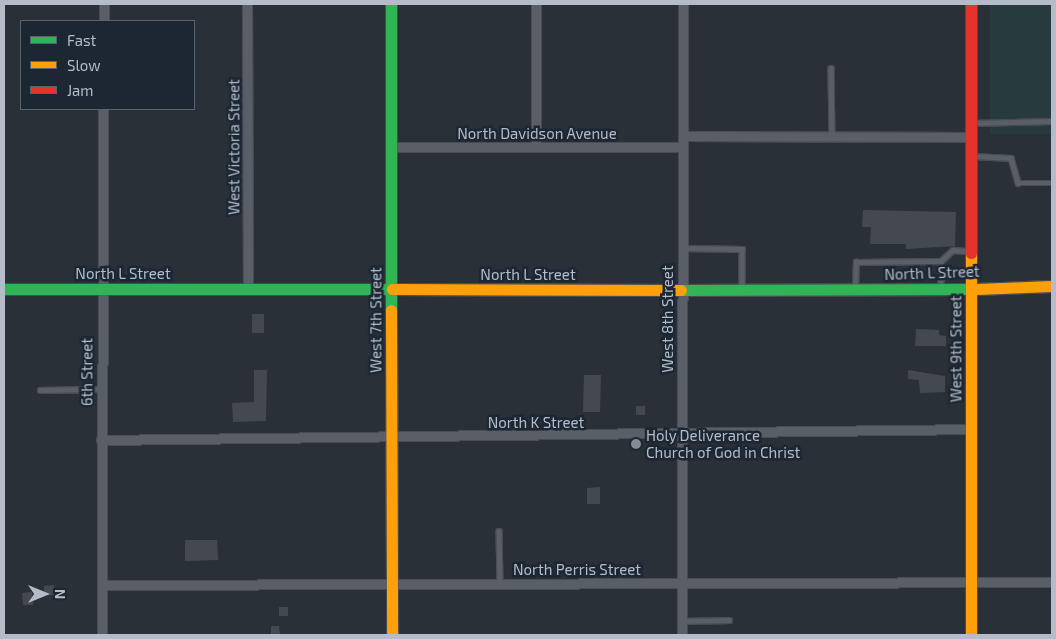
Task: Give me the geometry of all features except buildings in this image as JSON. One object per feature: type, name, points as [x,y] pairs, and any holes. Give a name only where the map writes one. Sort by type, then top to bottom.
[{"type":"street","points":[[104,4],[104,20]]},
{"type":"street","name":"West Victoria Street","points":[[247,4],[248,290]]},
{"type":"street","name":"West 7th Street","points":[[391,4],[392,635]]},
{"type":"street","points":[[536,4],[536,147]]},
{"type":"street","name":"West 8th Street","points":[[682,635],[683,4]]},
{"type":"street","name":"West 9th Street","points":[[970,635],[971,4]]},
{"type":"street","name":"6th Street","points":[[102,635],[100,289],[103,110]]},
{"type":"street","points":[[683,136],[971,137]]},
{"type":"street","name":"North Davidson Avenue","points":[[391,147],[683,147]]},
{"type":"street","name":"North L Street","points":[[4,289],[941,290],[971,286],[1052,286]]},
{"type":"street","name":"North K Street","points":[[101,440],[682,436],[971,429]]},
{"type":"street","name":"North Perris Street","points":[[102,585],[1052,582]]},
{"type":"lane","points":[[831,68],[832,137]]},
{"type":"lane","points":[[971,123],[1052,121]]},
{"type":"lane","points":[[971,156],[1011,158],[1018,183],[1052,183]]},
{"type":"lane","points":[[682,248],[742,249],[742,290]]},
{"type":"lane","points":[[855,290],[856,262],[941,261],[953,250],[971,251]]},
{"type":"lane","points":[[941,261],[941,290]]},
{"type":"lane","points":[[40,390],[101,389]]},
{"type":"lane","points":[[499,531],[500,585]]},
{"type":"lane","points":[[682,621],[729,620]]},
{"type":"green space","points":[[990,4],[1052,4],[1052,134],[990,134]]},
{"type":"traffic: fast","points":[[391,4],[391,310]]},
{"type":"traffic: fast","points":[[4,289],[392,289]]},
{"type":"traffic: fast","points":[[681,290],[976,289]]},
{"type":"traffic: slow","points":[[971,253],[971,635]]},
{"type":"traffic: slow","points":[[976,289],[1052,286]]},
{"type":"traffic: slow","points":[[392,289],[681,290]]},
{"type":"traffic: slow","points":[[391,310],[392,635]]},
{"type":"traffic: jam","points":[[971,4],[971,253]]},
{"type":"place","name":"Holy Deliverance Church of God in Christ","points":[[636,444]]}]
